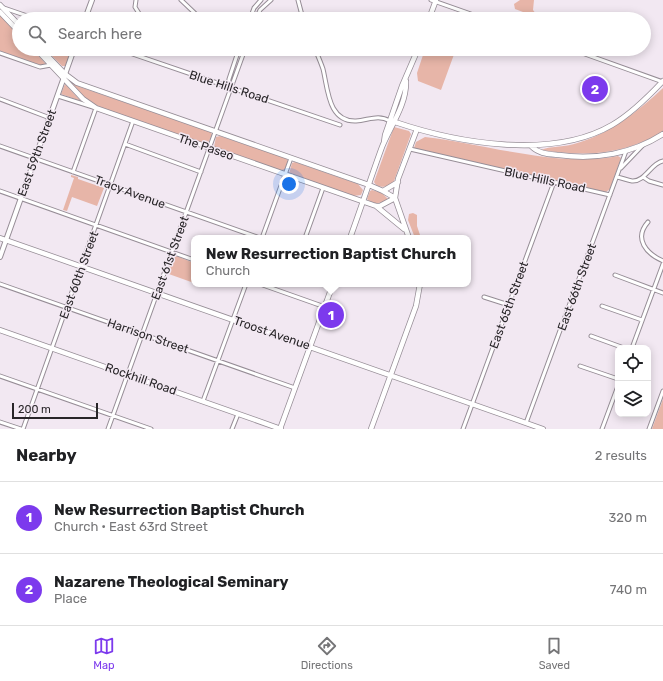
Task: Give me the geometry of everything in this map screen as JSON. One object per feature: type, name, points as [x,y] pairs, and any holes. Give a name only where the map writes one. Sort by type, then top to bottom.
[{"type":"main road","points":[[431,12],[434,0]]},
{"type":"main road","points":[[1,8],[12,18]]},
{"type":"main road","points":[[1,8],[12,23]]},
{"type":"main road","name":"The Paseo","points":[[43,56],[65,76],[77,83],[383,191],[395,198]]},
{"type":"main road","name":"The Paseo","points":[[47,56],[83,99],[96,108],[376,206]]},
{"type":"main road","points":[[351,235],[387,139],[393,119],[396,101],[406,81],[415,56]]},
{"type":"main road","points":[[384,144],[385,135],[405,92],[406,81]]},
{"type":"main road","points":[[392,121],[417,129],[473,140],[531,146],[556,143],[579,138],[611,125],[628,114],[663,82]]},
{"type":"main road","points":[[408,235],[395,198],[398,182],[417,129]]},
{"type":"main road","points":[[531,146],[540,153],[573,157],[598,156],[626,151],[644,145],[663,134]]},
{"type":"main road","points":[[383,191],[398,182]]},
{"type":"main road","points":[[376,206],[380,206],[395,198]]},
{"type":"main road","points":[[376,206],[405,230]]},
{"type":"main road","name":"Troost Avenue","points":[[0,238],[543,429]]},
{"type":"main road","points":[[280,429],[332,287]]},
{"type":"main road","points":[[371,429],[416,306],[419,287]]},
{"type":"main road","name":"Rockhill Road","points":[[0,330],[280,429]]},
{"type":"street","points":[[88,12],[92,0]]},
{"type":"street","points":[[136,0],[135,8],[138,12]]},
{"type":"street","points":[[181,0],[194,12]]},
{"type":"street","points":[[253,12],[261,0]]},
{"type":"street","points":[[259,12],[271,0]]},
{"type":"street","points":[[298,0],[301,12]]},
{"type":"street","points":[[434,0],[466,12]]},
{"type":"street","points":[[1,8],[14,12]]},
{"type":"street","points":[[0,53],[40,67],[51,65]]},
{"type":"street","name":"East 59th Street","points":[[0,257],[72,56]]},
{"type":"street","name":"Blue Hills Road","points":[[138,56],[215,83],[230,86],[340,125]]},
{"type":"street","points":[[230,86],[237,56]]},
{"type":"street","points":[[230,86],[242,56]]},
{"type":"street","points":[[318,56],[323,70],[331,105],[335,112],[350,120],[358,121],[375,117],[392,121]]},
{"type":"street","points":[[591,56],[663,82]]},
{"type":"street","name":"East 61st Street","points":[[108,429],[210,148],[229,94],[230,86]]},
{"type":"street","points":[[58,96],[96,108],[73,172]]},
{"type":"street","points":[[0,99],[50,118]]},
{"type":"street","name":"East 60th Street","points":[[22,429],[38,389],[134,121]]},
{"type":"street","points":[[125,144],[201,172]]},
{"type":"street","points":[[619,170],[644,145]]},
{"type":"street","name":"Tracy Avenue","points":[[0,146],[252,235]]},
{"type":"street","name":"Blue Hills Road","points":[[410,149],[610,195]]},
{"type":"street","name":"East 66th Street","points":[[526,423],[626,151]]},
{"type":"street","points":[[262,235],[291,158]]},
{"type":"street","points":[[617,177],[633,181],[638,180],[656,163],[663,161]]},
{"type":"street","points":[[643,176],[649,181],[663,185]]},
{"type":"street","name":"East 65th Street","points":[[463,429],[554,182]]},
{"type":"street","points":[[306,235],[323,188]]},
{"type":"street","points":[[0,191],[191,259]]},
{"type":"street","points":[[648,222],[643,232],[644,246],[652,256],[663,261]]},
{"type":"street","points":[[633,345],[663,264]]},
{"type":"street","points":[[615,276],[663,293]]},
{"type":"street","name":"Harrison Street","points":[[0,284],[295,388]]},
{"type":"street","points":[[203,401],[245,287]]},
{"type":"street","points":[[268,287],[325,307]]},
{"type":"street","points":[[484,297],[509,306]]},
{"type":"street","points":[[602,306],[642,320]]},
{"type":"street","points":[[591,336],[616,345]]},
{"type":"street","points":[[580,366],[615,379]]},
{"type":"street","points":[[0,376],[152,429]]},
{"type":"street","points":[[649,429],[663,391]]},
{"type":"street","points":[[602,429],[615,394]]},
{"type":"street","points":[[232,429],[238,414]]},
{"type":"street","points":[[0,422],[22,429]]},
{"type":"shaded area","points":[[520,0],[534,0],[533,10],[534,12],[523,12],[515,9],[514,4]]},
{"type":"shaded area","points":[[0,15],[12,28],[12,55],[0,51]]},
{"type":"shaded area","points":[[14,56],[39,56],[47,65],[40,65]]},
{"type":"shaded area","points":[[52,56],[70,56],[66,66],[62,66]]},
{"type":"shaded area","points":[[423,56],[453,56],[441,90],[418,81],[417,73]]},
{"type":"shaded area","points":[[69,80],[80,87],[211,132],[212,135],[207,145],[97,106],[86,99]]},
{"type":"shaded area","points":[[65,84],[80,100],[81,101],[61,94]]},
{"type":"shaded area","points":[[663,88],[663,132],[648,140],[633,146],[604,152],[574,153],[541,150],[566,146],[587,140],[611,128],[633,114]]},
{"type":"shaded area","points":[[394,127],[409,131],[411,134],[394,181],[387,186],[381,187],[374,182]]},
{"type":"shaded area","points":[[220,136],[286,158],[288,161],[285,170],[282,171],[214,147],[216,137]]},
{"type":"shaded area","points":[[425,137],[547,157],[595,159],[618,156],[621,158],[610,189],[606,192],[414,148],[416,142]]},
{"type":"shaded area","points":[[295,162],[358,184],[363,190],[361,195],[353,196],[289,174],[292,163]]},
{"type":"shaded area","points":[[71,175],[104,188],[97,206],[72,197],[67,211],[63,210],[74,178],[71,177]]},
{"type":"shaded area","points":[[372,190],[382,193],[388,199],[377,203],[369,201],[367,199],[370,191]]},
{"type":"shaded area","points":[[413,213],[417,215],[417,226],[420,235],[414,235],[408,220],[409,214]]},
{"type":"shaded area","points":[[174,255],[191,262],[191,282],[166,273]]},
{"type":"shaded area","points":[[663,399],[663,429],[652,429]]},
{"type":"place","name":"Nazarene Theological Seminary","points":[[595,89]]},
{"type":"place","name":"New Resurrection Baptist Church","points":[[331,315]]}]
